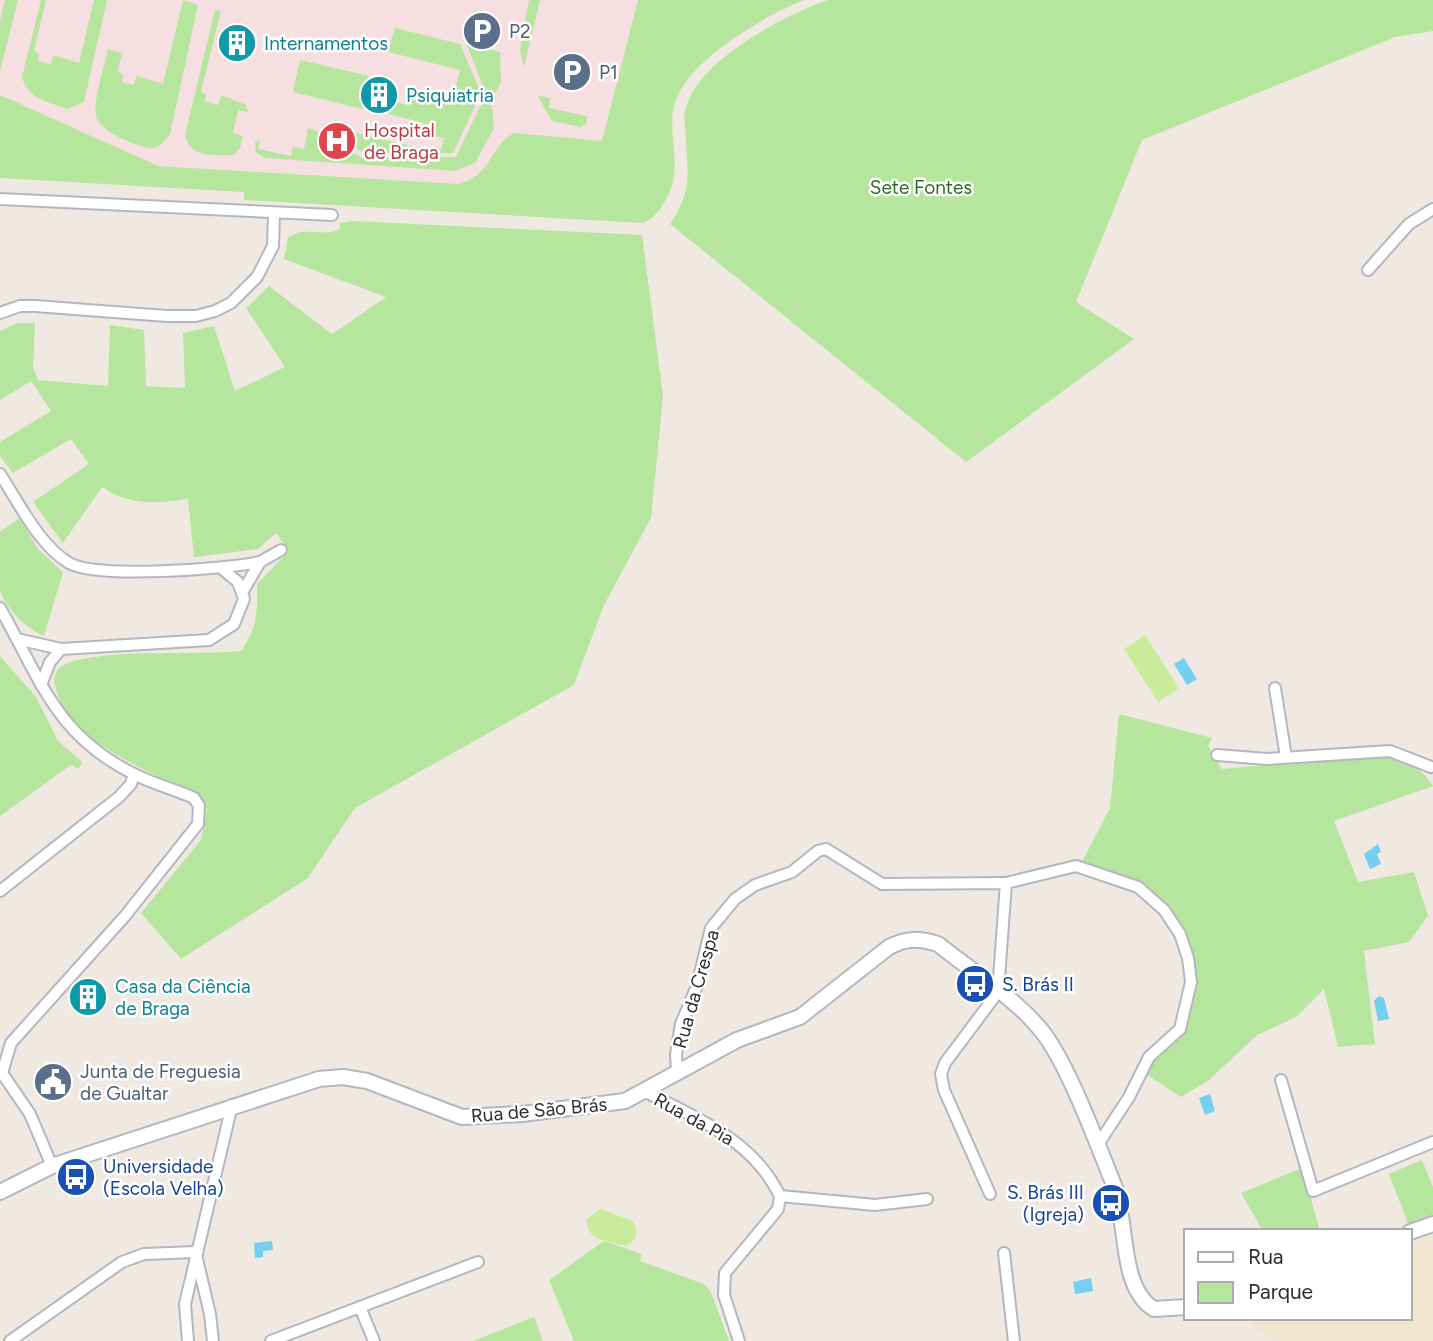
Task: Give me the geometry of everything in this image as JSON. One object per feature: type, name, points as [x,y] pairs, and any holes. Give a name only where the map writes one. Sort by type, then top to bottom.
[{"type":"street","points":[[0,199],[332,215]]},
{"type":"street","points":[[1368,270],[1409,224],[1433,209]]},
{"type":"street","points":[[0,313],[20,306],[167,316],[196,316],[215,311],[231,303],[257,277],[273,246],[274,214]]},
{"type":"street","points":[[0,474],[42,536],[71,564],[99,570],[221,568],[261,562],[281,550]]},
{"type":"street","points":[[17,639],[61,649],[209,640],[234,624],[242,608],[243,591],[261,562]]},
{"type":"street","points":[[221,568],[231,575],[243,591]]},
{"type":"street","points":[[0,608],[57,713],[71,729],[134,775],[194,799],[199,806],[198,824],[125,916],[10,1042],[1,1074],[30,1114],[52,1166]]},
{"type":"street","points":[[41,685],[50,662],[61,649]]},
{"type":"street","points":[[1275,688],[1286,757]]},
{"type":"street","points":[[1217,755],[1286,757],[1390,751],[1432,767]]},
{"type":"street","points":[[0,891],[119,797],[131,784],[134,775]]},
{"type":"street","name":"Rua da Crespa","points":[[677,1071],[676,1054],[681,1024],[698,986],[711,928],[735,899],[755,885],[792,872],[818,851],[826,849],[882,884],[1006,883]]},
{"type":"street","points":[[990,1194],[944,1090],[940,1074],[945,1063],[998,992],[1006,883],[1076,866],[1138,887],[1164,910],[1180,934],[1188,958],[1191,982],[1180,1029],[1149,1057],[1129,1097],[1097,1146]]},
{"type":"street","name":"Rua de São Brás","points":[[0,1192],[52,1166],[232,1105],[319,1079],[343,1077],[367,1081],[462,1117],[522,1114],[625,1101],[646,1092],[677,1071],[737,1040],[800,1017],[889,947],[905,939],[938,944],[998,992],[1046,1039],[1058,1057],[1115,1188],[1122,1215],[1131,1280],[1138,1293],[1154,1309],[1184,1307]]},
{"type":"street","points":[[1281,1080],[1313,1191],[1433,1142]]},
{"type":"street","name":"Rua da Pia","points":[[646,1092],[728,1135],[754,1157],[780,1196]]},
{"type":"street","points":[[188,1341],[185,1304],[232,1105]]},
{"type":"street","points":[[738,1341],[724,1295],[725,1273],[778,1209],[780,1196],[875,1205],[927,1199]]},
{"type":"street","points":[[1412,1231],[1433,1224]]},
{"type":"street","points":[[10,1341],[122,1262],[144,1254],[196,1252]]},
{"type":"street","points":[[196,1252],[210,1314],[213,1341]]},
{"type":"street","points":[[1004,1253],[1014,1341]]},
{"type":"street","points":[[271,1341],[478,1262]]},
{"type":"street","points":[[360,1307],[374,1341]]},
{"type":"shaded area","name":"Hospital de Braga","points":[[0,0],[804,0],[773,14],[701,61],[691,73],[672,109],[675,183],[656,214],[644,223],[244,200],[244,192],[0,178]]},
{"type":"shaded area","points":[[1433,1230],[1433,1341],[1274,1341],[1252,1327],[1250,1320],[1412,1320],[1412,1237]]},
{"type":"green space","points":[[5,0],[18,0],[0,71],[0,21]]},
{"type":"green space","points":[[41,0],[46,0],[34,50],[39,54],[38,61],[51,64],[53,55],[79,63],[94,0],[107,0],[84,102],[67,109],[34,95],[22,77]]},
{"type":"green space","points":[[183,0],[198,5],[170,134],[159,146],[143,147],[105,129],[97,119],[97,95],[108,49],[122,53],[118,71],[123,75],[122,82],[134,85],[137,76],[163,84]]},
{"type":"green space","points":[[529,0],[540,0],[524,67],[520,50]]},
{"type":"green space","points":[[638,0],[804,0],[770,16],[733,39],[715,52],[687,80],[674,109],[672,122],[675,162],[670,190],[657,212],[644,223],[244,200],[244,192],[0,178],[0,95],[158,166],[457,184],[478,175],[505,139],[514,133],[602,141]]},
{"type":"green space","name":"Sete Fontes","points":[[828,0],[1433,0],[1433,31],[1395,37],[1142,140],[1076,302],[1134,339],[966,462],[670,224],[682,202],[687,183],[684,115],[692,93],[705,76],[743,43],[788,17]]},
{"type":"green space","points":[[215,10],[221,11],[201,91],[206,95],[205,102],[218,105],[221,95],[246,105],[248,112],[238,110],[233,133],[243,136],[240,148],[234,155],[198,152],[188,143],[185,135]]},
{"type":"green space","points":[[395,28],[460,44],[481,93],[453,153],[440,153],[444,138],[434,136],[436,126],[388,114],[391,101],[408,105],[413,88],[453,98],[460,70],[388,52]]},
{"type":"green space","points":[[466,43],[500,52],[501,82],[491,100],[494,128],[475,163],[455,171],[265,158],[256,152],[255,142],[260,140],[258,149],[291,156],[293,147],[304,149],[308,128],[362,158],[456,157],[486,94]]},
{"type":"green space","points":[[300,60],[369,76],[362,109],[293,92]]},
{"type":"green space","points":[[538,96],[550,98],[549,108],[587,116],[586,124],[580,127],[552,121]]},
{"type":"green space","points":[[320,124],[440,153],[364,153]]},
{"type":"green space","points":[[352,221],[642,235],[663,396],[651,518],[604,605],[574,685],[355,808],[308,878],[181,959],[141,913],[201,840],[207,809],[192,794],[112,752],[82,730],[61,701],[55,685],[55,676],[63,665],[110,655],[241,651],[255,619],[257,584],[289,551],[276,533],[258,549],[194,557],[188,499],[134,501],[102,487],[63,543],[33,502],[89,464],[71,439],[13,473],[0,456],[0,442],[51,411],[31,381],[0,400],[0,331],[18,323],[35,323],[33,367],[38,380],[108,386],[110,325],[144,330],[146,386],[185,388],[183,333],[214,326],[235,391],[285,367],[246,308],[269,286],[332,334],[386,297],[284,259],[288,238],[294,234],[334,231],[340,229],[340,223]]},
{"type":"green space","points":[[19,518],[39,550],[63,572],[44,636],[17,617],[6,603],[0,589],[0,532]]},
{"type":"green space","points":[[1145,635],[1179,688],[1158,702],[1124,649]]},
{"type":"green space","points":[[0,656],[36,697],[58,741],[82,762],[79,769],[71,765],[0,816]]},
{"type":"green space","points":[[1119,714],[1212,738],[1208,746],[1222,769],[1390,754],[1414,766],[1429,780],[1433,786],[1334,821],[1358,882],[1414,872],[1428,916],[1409,942],[1364,951],[1375,1044],[1338,1047],[1324,989],[1296,1017],[1257,1035],[1209,1080],[1181,1097],[1143,1072],[1158,1052],[1186,1029],[1195,982],[1185,934],[1166,904],[1131,879],[1082,862],[1110,808]]},
{"type":"green space","points":[[1422,1160],[1433,1187],[1433,1217],[1409,1226],[1389,1174]]},
{"type":"green space","points":[[1302,1168],[1319,1229],[1262,1229],[1241,1193]]},
{"type":"green space","points":[[600,1209],[633,1221],[636,1232],[632,1242],[625,1246],[599,1238],[589,1231],[587,1219]]},
{"type":"green space","points":[[604,1241],[642,1254],[640,1261],[704,1284],[711,1292],[729,1341],[574,1341],[549,1280]]},
{"type":"green space","points":[[534,1317],[543,1341],[473,1341]]},
{"type":"water","points":[[1184,658],[1197,679],[1187,685],[1174,664]]},
{"type":"water","points":[[1378,844],[1381,852],[1377,854],[1381,864],[1370,869],[1364,854]]},
{"type":"water","points":[[1379,996],[1384,998],[1389,1019],[1378,1021],[1374,1001]]},
{"type":"water","points":[[1210,1094],[1215,1111],[1205,1115],[1199,1098]]},
{"type":"water","points":[[272,1241],[273,1250],[263,1251],[263,1257],[255,1258],[254,1243]]},
{"type":"water","points":[[1091,1278],[1093,1291],[1075,1294],[1073,1282]]},
{"type":"place","name":"P2","points":[[482,31]]},
{"type":"place","name":"Internamentos","points":[[237,43]]},
{"type":"place","name":"P1","points":[[572,72]]},
{"type":"place","name":"Psiquiatria","points":[[379,95]]},
{"type":"place","name":"Hospital de Braga","points":[[337,141]]},
{"type":"place","name":"S. Brás II","points":[[975,984]]},
{"type":"place","name":"Casa da Ciência de Braga","points":[[88,997]]},
{"type":"place","name":"Junta de Freguesia de Gualtar","points":[[53,1082]]},
{"type":"place","name":"Universidade (Escola Velha)","points":[[76,1177]]},
{"type":"place","name":"S. Brás III (Igreja)","points":[[1111,1203]]}]
